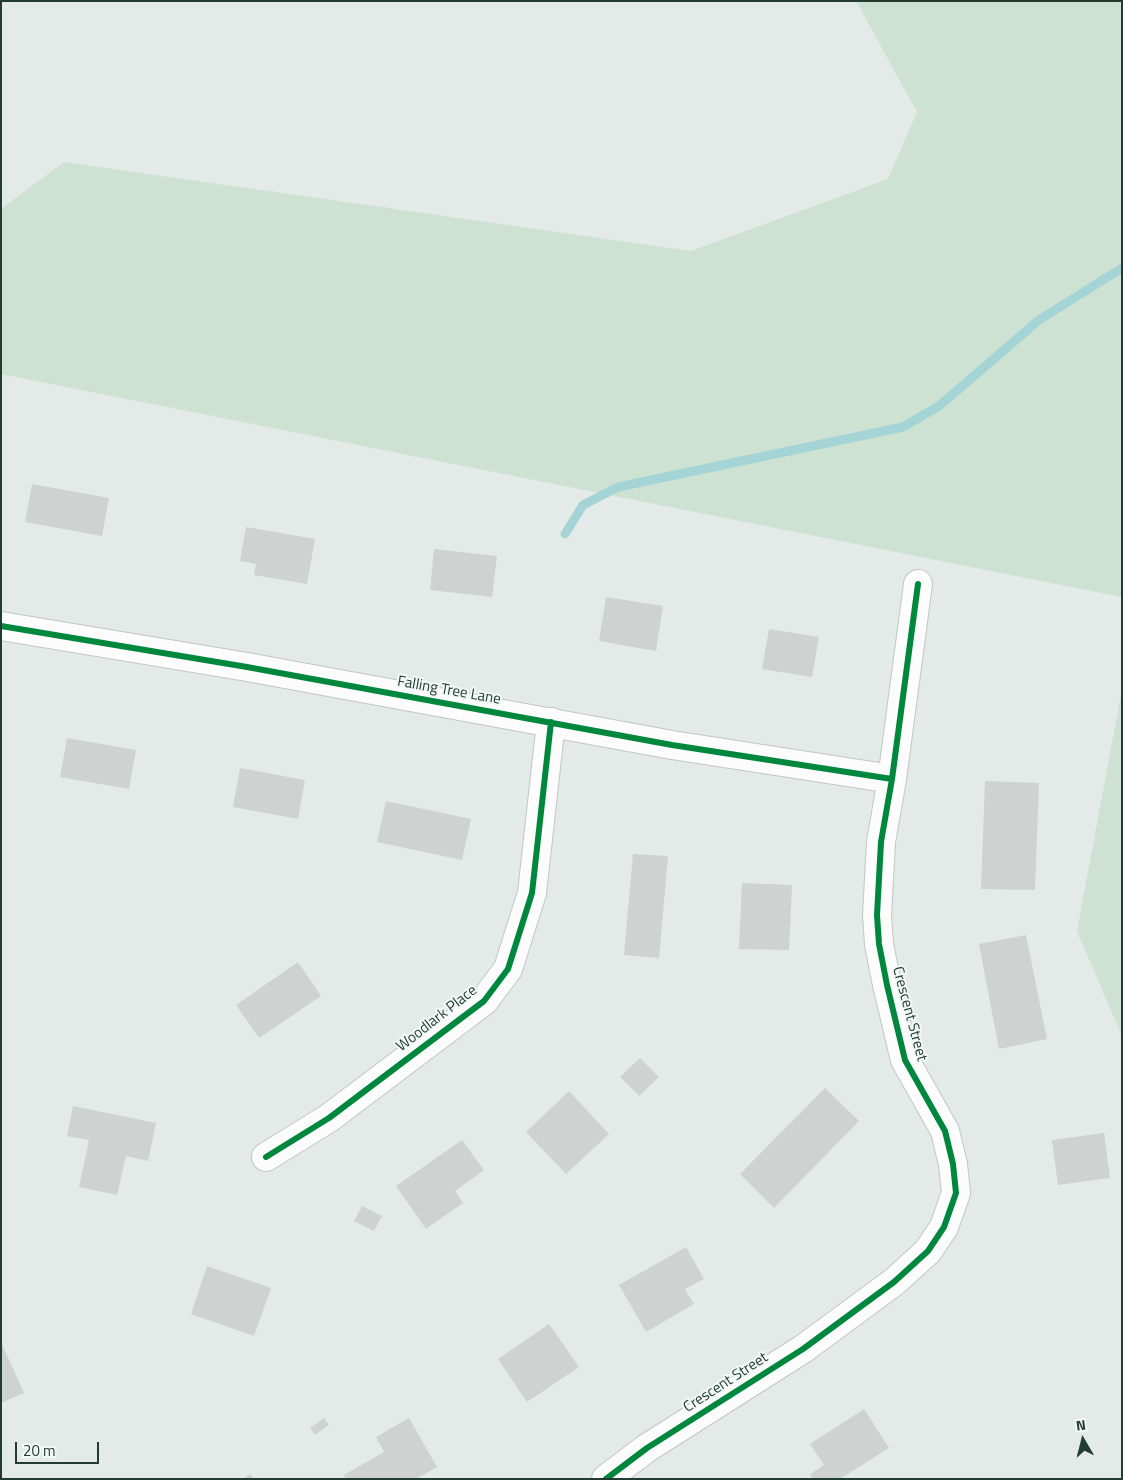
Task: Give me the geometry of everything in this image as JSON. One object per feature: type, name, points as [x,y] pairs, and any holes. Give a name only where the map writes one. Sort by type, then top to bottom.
[{"type":"street","name":"Crescent Street","points":[[606,1479],[647,1448],[802,1349],[894,1282],[928,1251],[944,1227],[956,1193],[953,1164],[944,1131],[905,1060],[886,986],[879,944],[877,915],[881,842],[892,779],[918,584]]},
{"type":"street","name":"Falling Tree Lane","points":[[1,626],[247,667],[672,745],[892,779]]},
{"type":"street","name":"Woodlark Place","points":[[266,1157],[328,1118],[484,1001],[508,969],[532,893],[551,722]]},
{"type":"green space","points":[[856,1],[1122,1],[1122,597],[1,374],[1,209],[64,162],[691,251],[888,179],[917,112]]},
{"type":"green space","points":[[1122,689],[1122,1036],[1077,931]]},
{"type":"building","points":[[32,484],[109,498],[102,536],[25,522]]},
{"type":"building","points":[[246,527],[315,539],[307,584],[254,575],[256,564],[240,561]]},
{"type":"building","points":[[434,549],[497,556],[492,597],[430,590]]},
{"type":"building","points":[[606,597],[663,606],[656,651],[599,641]]},
{"type":"building","points":[[769,629],[819,637],[812,677],[762,669]]},
{"type":"building","points":[[67,738],[136,750],[129,789],[60,777]]},
{"type":"building","points":[[240,768],[305,780],[298,819],[233,807]]},
{"type":"building","points":[[985,781],[1039,783],[1035,890],[981,889]]},
{"type":"building","points":[[386,801],[471,819],[462,860],[377,842]]},
{"type":"building","points":[[633,854],[668,856],[659,958],[624,955]]},
{"type":"building","points":[[742,883],[792,885],[789,950],[739,949]]},
{"type":"building","points":[[1026,935],[1047,1039],[999,1049],[979,944]]},
{"type":"building","points":[[298,962],[321,996],[259,1038],[236,1005]]},
{"type":"building","points":[[640,1058],[659,1077],[639,1096],[620,1077]]},
{"type":"building","points":[[825,1088],[859,1121],[774,1208],[740,1174]]},
{"type":"building","points":[[569,1091],[609,1134],[566,1174],[526,1132]]},
{"type":"building","points":[[73,1106],[156,1123],[148,1161],[126,1156],[117,1195],[79,1187],[89,1140],[67,1136]]},
{"type":"building","points":[[1104,1133],[1110,1178],[1058,1185],[1052,1140]]},
{"type":"building","points":[[462,1140],[484,1170],[455,1191],[463,1203],[426,1229],[396,1186]]},
{"type":"building","points":[[362,1206],[382,1216],[374,1231],[354,1221]]},
{"type":"building","points":[[686,1247],[704,1279],[685,1289],[694,1304],[646,1332],[619,1285]]},
{"type":"building","points":[[207,1266],[271,1288],[254,1336],[191,1314]]},
{"type":"building","points":[[549,1324],[579,1367],[527,1402],[498,1359]]},
{"type":"building","points":[[1,1342],[24,1393],[1,1403]]},
{"type":"building","points":[[864,1409],[889,1448],[840,1479],[813,1479],[810,1474],[824,1465],[810,1444]]},
{"type":"building","points":[[324,1418],[329,1425],[315,1435],[310,1428]]},
{"type":"building","points":[[409,1418],[437,1467],[416,1479],[346,1479],[344,1475],[384,1452],[376,1437]]},
{"type":"building","points":[[250,1474],[254,1479],[243,1479]]},
{"type":"waterway","points":[[565,534],[583,505],[618,487],[903,427],[939,406],[1039,320],[1122,268]]},
{"type":"cycle path","points":[[606,1479],[647,1448],[803,1349],[894,1282],[928,1251],[944,1227],[956,1193],[953,1164],[945,1131],[905,1060],[879,944],[877,915],[881,842],[892,779],[918,584]]},
{"type":"cycle path","points":[[1,626],[247,667],[672,745],[892,779]]},
{"type":"cycle path","points":[[266,1157],[329,1118],[484,1001],[508,969],[532,893],[551,722]]}]
